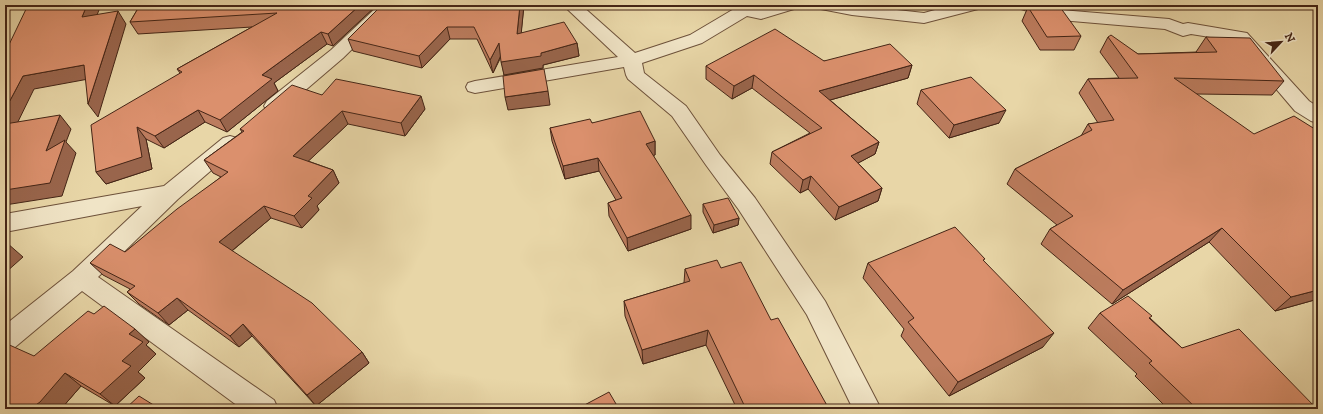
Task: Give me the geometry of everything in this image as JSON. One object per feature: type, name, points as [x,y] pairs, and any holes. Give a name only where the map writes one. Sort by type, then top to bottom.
[{"type":"street","points":[[5,340],[81,278],[170,193],[337,54],[389,5]]},
{"type":"street","points":[[572,5],[632,60],[635,75],[679,111],[713,160],[747,204],[816,308],[867,409]]},
{"type":"street","points":[[475,87],[632,60],[696,39],[745,10],[761,14],[788,5]]},
{"type":"street","points":[[827,5],[852,10],[924,18],[972,5]]},
{"type":"street","points":[[1027,5],[1060,15],[1169,24],[1183,31],[1188,28],[1240,37],[1302,106],[1318,116]]},
{"type":"street","points":[[5,223],[170,193]]},
{"type":"street","points":[[81,278],[264,409]]},
{"type":"building","points":[[28,5],[87,5],[82,17],[118,11],[88,104],[84,65],[23,76],[5,110],[5,53]]},
{"type":"building","points":[[140,5],[360,5],[328,34],[321,32],[262,75],[272,79],[220,120],[198,110],[155,136],[137,127],[142,157],[96,172],[91,125],[182,72],[177,69],[277,13],[130,22]]},
{"type":"building","points":[[382,5],[520,5],[517,34],[564,22],[577,43],[541,53],[541,56],[501,62],[499,43],[490,60],[474,27],[447,27],[419,56],[348,39]]},
{"type":"building","points":[[1028,7],[1060,7],[1081,36],[1047,37]]},
{"type":"building","points":[[775,29],[824,61],[890,44],[912,65],[819,91],[879,142],[851,156],[882,188],[839,207],[811,176],[803,180],[772,152],[822,128],[754,75],[734,86],[706,66]]},
{"type":"building","points":[[1111,35],[1138,54],[1217,52],[1206,37],[1250,38],[1284,81],[1174,78],[1254,134],[1294,116],[1318,131],[1318,290],[1291,297],[1222,228],[1123,290],[1050,229],[1073,216],[1015,169],[1092,130],[1088,124],[1114,120],[1088,79],[1138,78],[1108,37]]},
{"type":"building","points":[[544,69],[548,91],[505,97],[503,76]]},
{"type":"building","points":[[971,77],[1006,110],[954,125],[921,90]]},
{"type":"building","points":[[336,79],[421,96],[401,123],[342,111],[293,156],[333,170],[308,196],[312,198],[294,216],[264,206],[219,242],[312,303],[362,352],[307,395],[243,324],[230,336],[177,298],[158,313],[127,292],[135,286],[90,263],[110,244],[125,252],[177,209],[228,172],[204,160],[244,131],[240,129],[292,85],[322,95]]},
{"type":"building","points":[[640,111],[655,141],[646,144],[691,215],[627,238],[608,203],[622,198],[598,158],[563,166],[550,128],[590,119],[592,123]]},
{"type":"building","points":[[60,115],[46,151],[65,140],[50,183],[5,190],[5,124]]},
{"type":"building","points":[[728,198],[739,218],[714,225],[703,204]]},
{"type":"building","points":[[955,227],[985,259],[983,260],[1054,333],[958,382],[908,322],[914,318],[868,263]]},
{"type":"building","points":[[717,260],[721,268],[741,262],[771,320],[778,318],[829,409],[746,409],[708,330],[642,350],[624,301],[690,281],[685,269]]},
{"type":"building","points":[[1128,296],[1152,316],[1149,318],[1182,348],[1239,329],[1317,409],[1197,409],[1149,363],[1152,361],[1100,313]]},
{"type":"building","points":[[104,306],[135,329],[129,334],[143,342],[122,361],[131,366],[100,394],[65,373],[40,402],[30,409],[5,409],[5,343],[34,356],[88,311],[94,314]]},
{"type":"building","points":[[609,392],[619,409],[577,409]]},
{"type":"building","points":[[139,396],[160,409],[125,409]]}]
